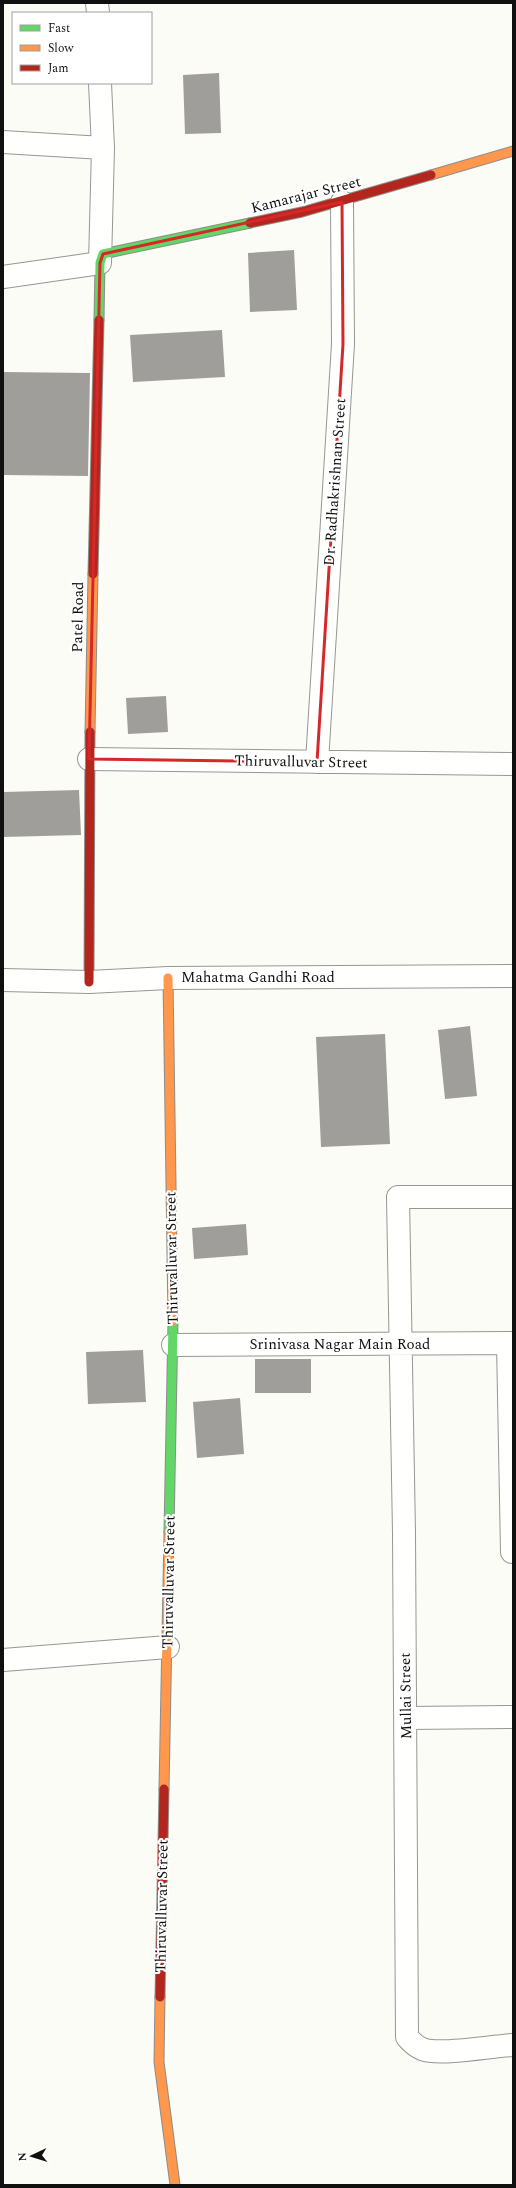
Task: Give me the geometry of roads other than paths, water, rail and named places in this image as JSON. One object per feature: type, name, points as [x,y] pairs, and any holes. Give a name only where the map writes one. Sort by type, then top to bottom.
[{"type":"street","points":[[3,277],[101,259],[103,148],[100,84]]},
{"type":"street","points":[[3,142],[103,148]]},
{"type":"street","name":"Kamarajar Street","points":[[101,259],[342,202],[513,151]]},
{"type":"street","name":"Dr. Radhakrishnan Street","points":[[317,762],[343,344],[342,202]]},
{"type":"street","name":"Patel Road","points":[[89,982],[89,759],[101,259]]},
{"type":"street","name":"Thiruvalluvar Street","points":[[89,759],[513,764]]},
{"type":"street","name":"Mahatma Gandhi Road","points":[[3,980],[89,982],[168,978],[513,976]]},
{"type":"street","name":"Thiruvalluvar Street","points":[[168,978],[173,1345],[159,2062],[175,2185]]},
{"type":"street","name":"Mullai Street","points":[[513,1197],[398,1197],[406,1718],[406,2027],[408,2037],[414,2045],[423,2050],[436,2051],[513,2045]]},
{"type":"street","points":[[510,1343],[512,1552]]},
{"type":"street","name":"Srinivasa Nagar Main Road","points":[[173,1345],[510,1343]]},
{"type":"street","points":[[3,1660],[168,1647]]},
{"type":"street","points":[[406,1718],[513,1717]]}]
